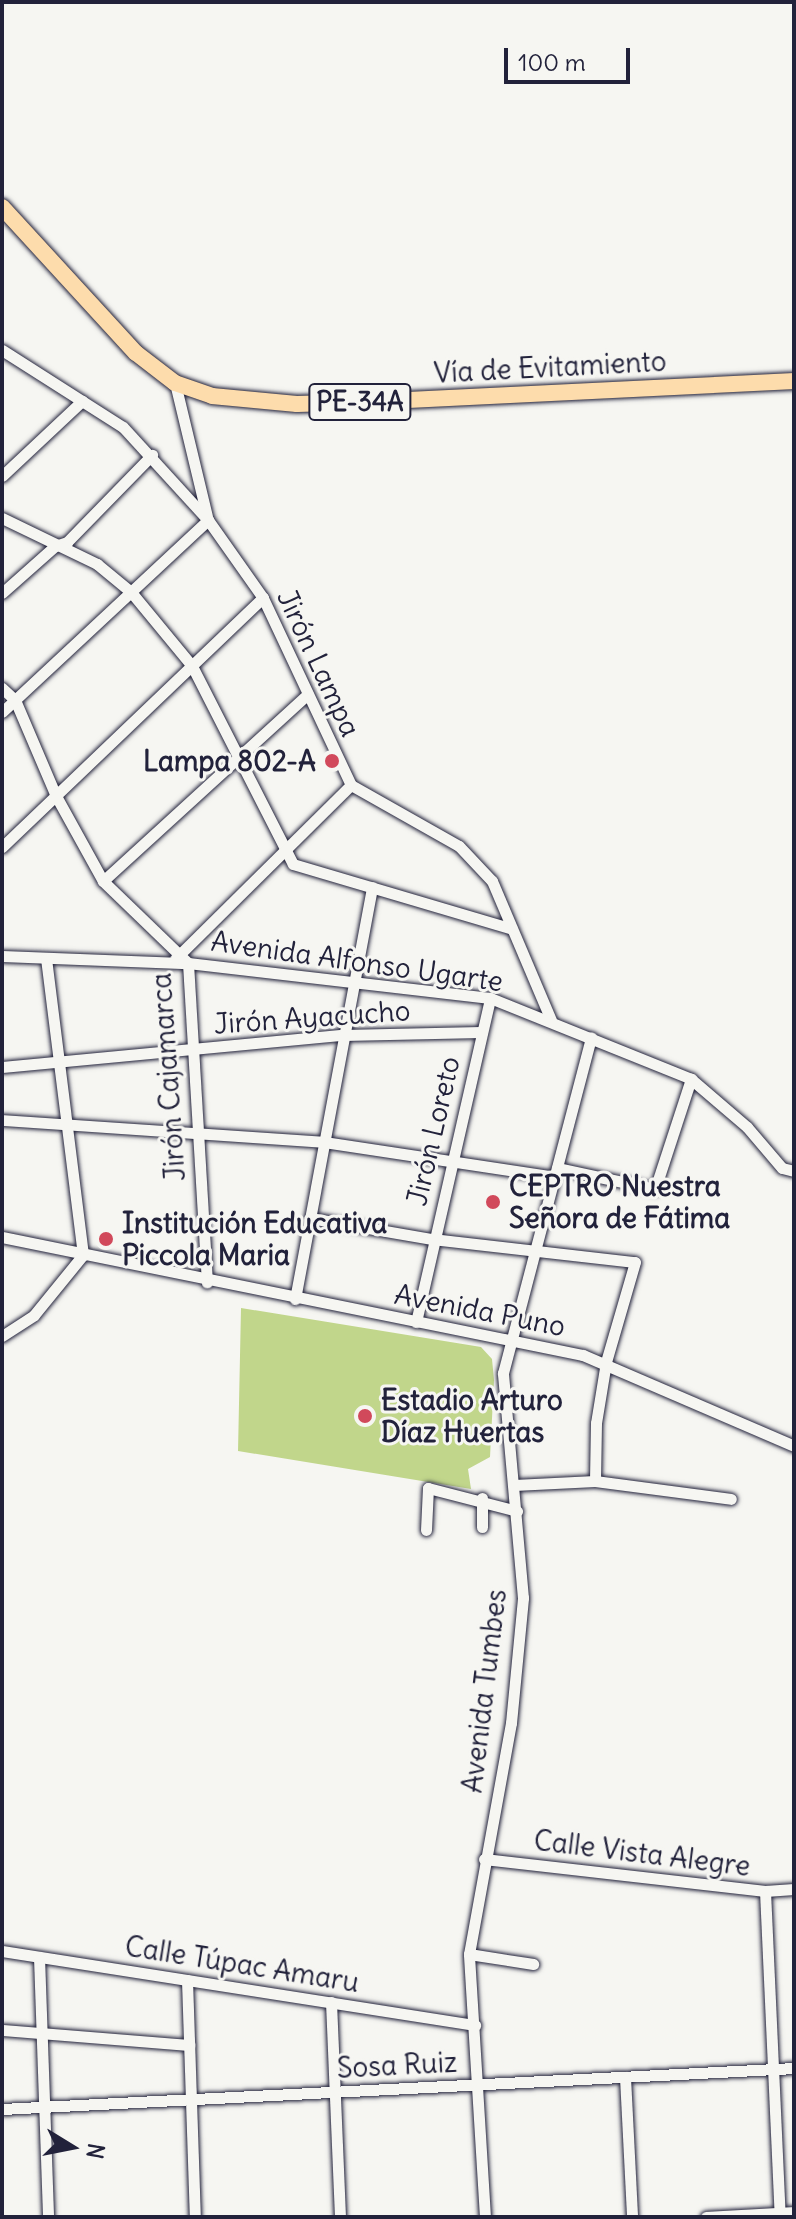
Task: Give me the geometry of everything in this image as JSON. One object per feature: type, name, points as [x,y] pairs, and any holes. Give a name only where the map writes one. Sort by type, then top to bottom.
[{"type":"highway","name":"Vía de Evitamiento","points":[[2,207],[107,324],[175,383],[212,396],[297,404],[794,381]]},
{"type":"street","name":"Jirón Lampa","points":[[2,350],[123,427],[152,455],[208,520],[263,598],[351,785]]},
{"type":"street","points":[[2,366],[15,361]]},
{"type":"street","points":[[2,712],[208,520],[175,383]]},
{"type":"street","points":[[2,476],[82,401]]},
{"type":"street","points":[[2,593],[55,546],[67,542],[152,455]]},
{"type":"street","points":[[2,518],[97,564],[131,592],[192,666],[293,864],[512,929]]},
{"type":"street","points":[[2,847],[263,598]]},
{"type":"street","name":"Jirón Cajamarca","points":[[2,688],[15,700],[56,796],[103,881],[179,960],[193,1050],[207,1282]]},
{"type":"street","points":[[103,881],[308,694]]},
{"type":"street","points":[[179,960],[351,785],[459,846],[492,881],[551,1020]]},
{"type":"street","points":[[295,1299],[372,887]]},
{"type":"street","name":"Avenida Alfonso Ugarte","points":[[2,956],[179,960],[490,998],[691,1079],[736,1116],[782,1168],[794,1171]]},
{"type":"street","points":[[2,1336],[34,1315],[83,1255],[46,959]]},
{"type":"street","name":"Jirón Loreto","points":[[416,1322],[432,1239],[490,998]]},
{"type":"street","name":"Jirón Ayacucho","points":[[2,1067],[343,1035],[481,1032]]},
{"type":"street","name":"Avenida Tumbes","points":[[485,2217],[469,1954],[511,1723],[522,1615],[517,1511],[503,1373],[538,1249],[591,1037]]},
{"type":"street","points":[[2,1120],[324,1142],[655,1189],[691,1079]]},
{"type":"street","points":[[310,1218],[432,1239],[635,1262],[606,1362],[596,1423],[595,1481]]},
{"type":"street","name":"Avenida Puno","points":[[2,1237],[207,1282],[513,1339],[606,1362],[794,1446]]},
{"type":"street","points":[[514,1485],[595,1481],[731,1499]]},
{"type":"street","points":[[426,1530],[428,1488],[482,1498],[517,1511]]},
{"type":"street","points":[[482,1498],[482,1527]]},
{"type":"street","name":"Calle Vista Alegre","points":[[484,1859],[765,1891],[794,1889]]},
{"type":"street","points":[[765,1891],[780,2215]]},
{"type":"street","name":"Calle Túpac Amaru","points":[[2,1951],[475,2025]]},
{"type":"street","points":[[469,1954],[533,1964]]},
{"type":"street","points":[[39,1957],[48,2217]]},
{"type":"street","points":[[187,1980],[195,2217]]},
{"type":"street","points":[[331,2002],[340,2217]]},
{"type":"street","points":[[2,2030],[189,2045]]},
{"type":"street","name":"Sosa Ruiz","points":[[2,2109],[794,2068]]},
{"type":"street","points":[[625,2077],[632,2217]]},
{"type":"street","points":[[706,2217],[794,2212]]},
{"type":"green space","name":"Estadio Arturo Díaz Huertas","points":[[241,1308],[481,1347],[492,1359],[494,1380],[490,1457],[468,1469],[471,1489],[238,1451]]},
{"type":"place","name":"Lampa 802-A","points":[[332,761]]},
{"type":"place","name":"CEPTRO Nuestra Señora de Fátima","points":[[493,1202]]},
{"type":"place","name":"Institución Educativa Piccola Maria","points":[[106,1239]]},
{"type":"place","name":"Estadio Arturo Díaz Huertas","points":[[365,1416]]}]
